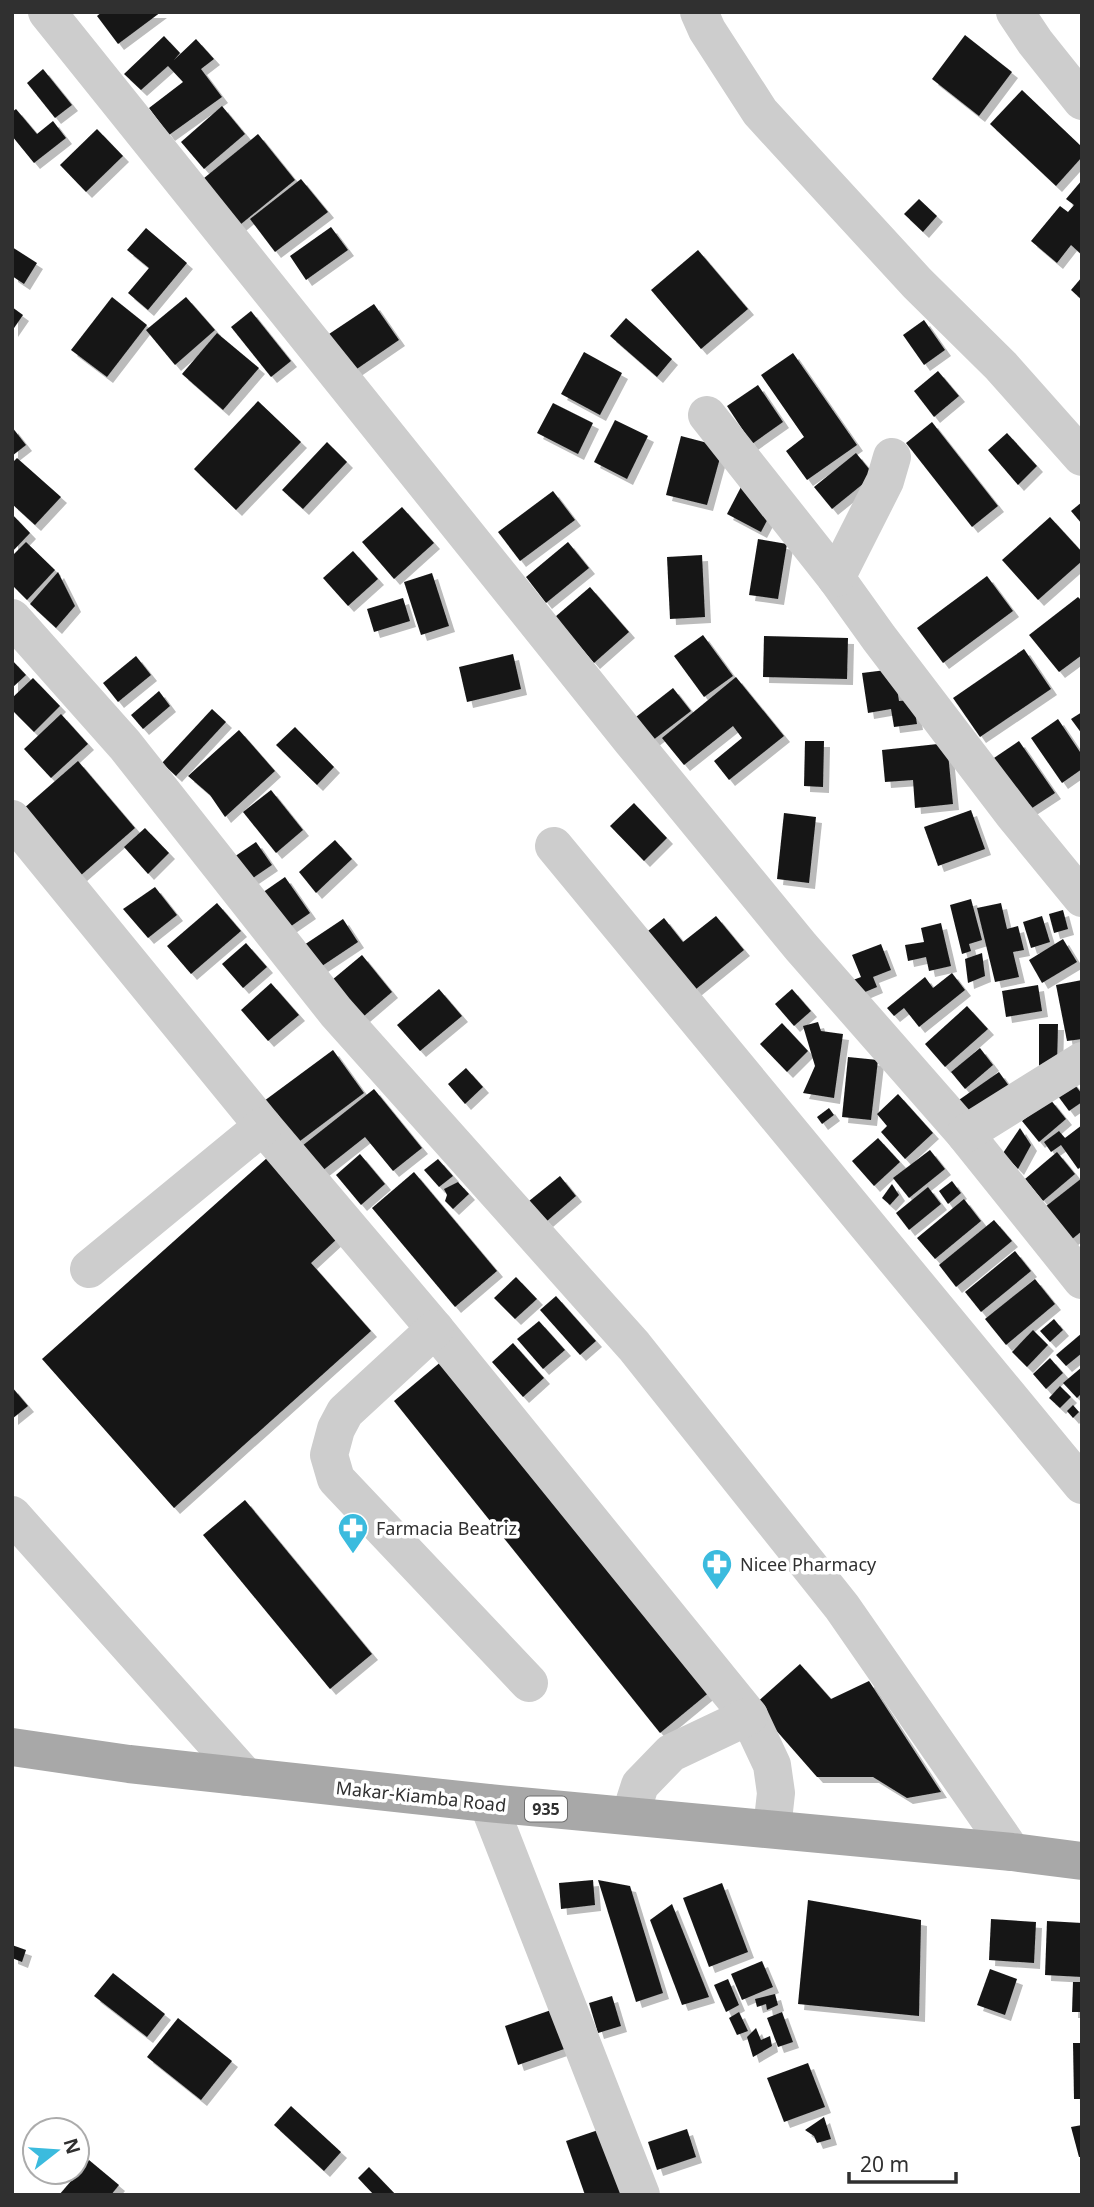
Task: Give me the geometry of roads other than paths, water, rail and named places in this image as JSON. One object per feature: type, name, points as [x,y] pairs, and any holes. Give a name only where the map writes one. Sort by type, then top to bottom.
[{"type":"main road","name":"Makar-Kiamba Road","points":[[13,1745],[129,1764],[246,1777],[1082,1861]]},
{"type":"street","points":[[47,12],[640,751],[801,947],[964,1133],[1082,1280]]},
{"type":"street","points":[[699,12],[707,30],[760,112],[917,283],[1001,366],[1082,457]]},
{"type":"street","points":[[1015,12],[1082,101]]},
{"type":"street","points":[[707,415],[836,578],[878,638],[1006,804],[1082,898]]},
{"type":"street","points":[[836,578],[885,481],[892,457]]},
{"type":"street","points":[[12,618],[125,745],[336,1012],[634,1346],[842,1606],[1012,1852]]},
{"type":"street","points":[[12,819],[263,1126],[435,1329],[749,1716],[772,1765],[776,1793],[772,1829]]},
{"type":"street","points":[[554,846],[1082,1485]]},
{"type":"street","points":[[964,1133],[1082,1061]]},
{"type":"street","points":[[89,1269],[263,1126]]},
{"type":"street","points":[[435,1329],[345,1412],[336,1429],[329,1455],[336,1479],[529,1683]]},
{"type":"street","points":[[12,1515],[246,1777]]},
{"type":"street","points":[[630,1816],[640,1785],[671,1754],[749,1716]]},
{"type":"street","points":[[488,1803],[641,2195]]},
{"type":"place","name":"Farmacia Beatriz","points":[[353,1555]]},
{"type":"place","name":"Nicee Pharmacy","points":[[717,1591]]}]
